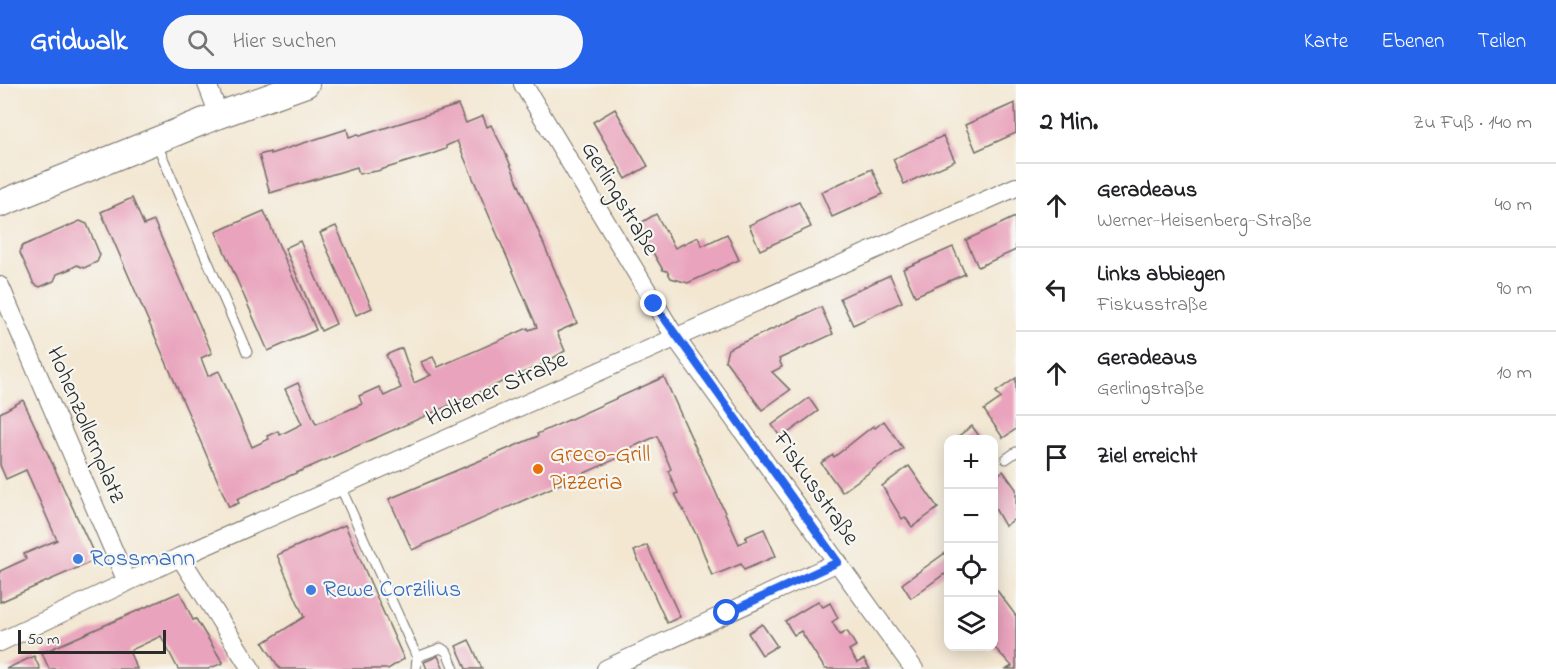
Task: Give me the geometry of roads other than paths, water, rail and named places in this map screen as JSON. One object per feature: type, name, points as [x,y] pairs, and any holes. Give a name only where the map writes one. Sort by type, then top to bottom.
[{"type":"street","points":[[207,84],[219,115]]},
{"type":"street","points":[[0,204],[155,140],[306,84]]},
{"type":"street","name":"Gerlingstraße","points":[[523,84],[675,337]]},
{"type":"street","name":"Holtener Straße","points":[[0,642],[180,557],[1016,187]]},
{"type":"street","name":"Hohenzollernplatz","points":[[0,286],[127,582]]},
{"type":"street","name":"Fiskusstraße","points":[[675,337],[914,669]]},
{"type":"street","points":[[180,557],[251,669]]},
{"type":"street","points":[[606,669],[838,562]]},
{"type":"lane","points":[[155,140],[247,352]]},
{"type":"lane","points":[[1006,459],[1016,452]]},
{"type":"lane","points":[[340,486],[417,657],[416,669]]},
{"type":"lane","points":[[417,657],[441,648],[447,652],[454,669]]},
{"type":"place","name":"Greco-Grill Pizzeria","points":[[538,469]]},
{"type":"place","name":"Rossmann","points":[[78,559]]},
{"type":"place","name":"Rewe Corzilius","points":[[311,590]]}]
